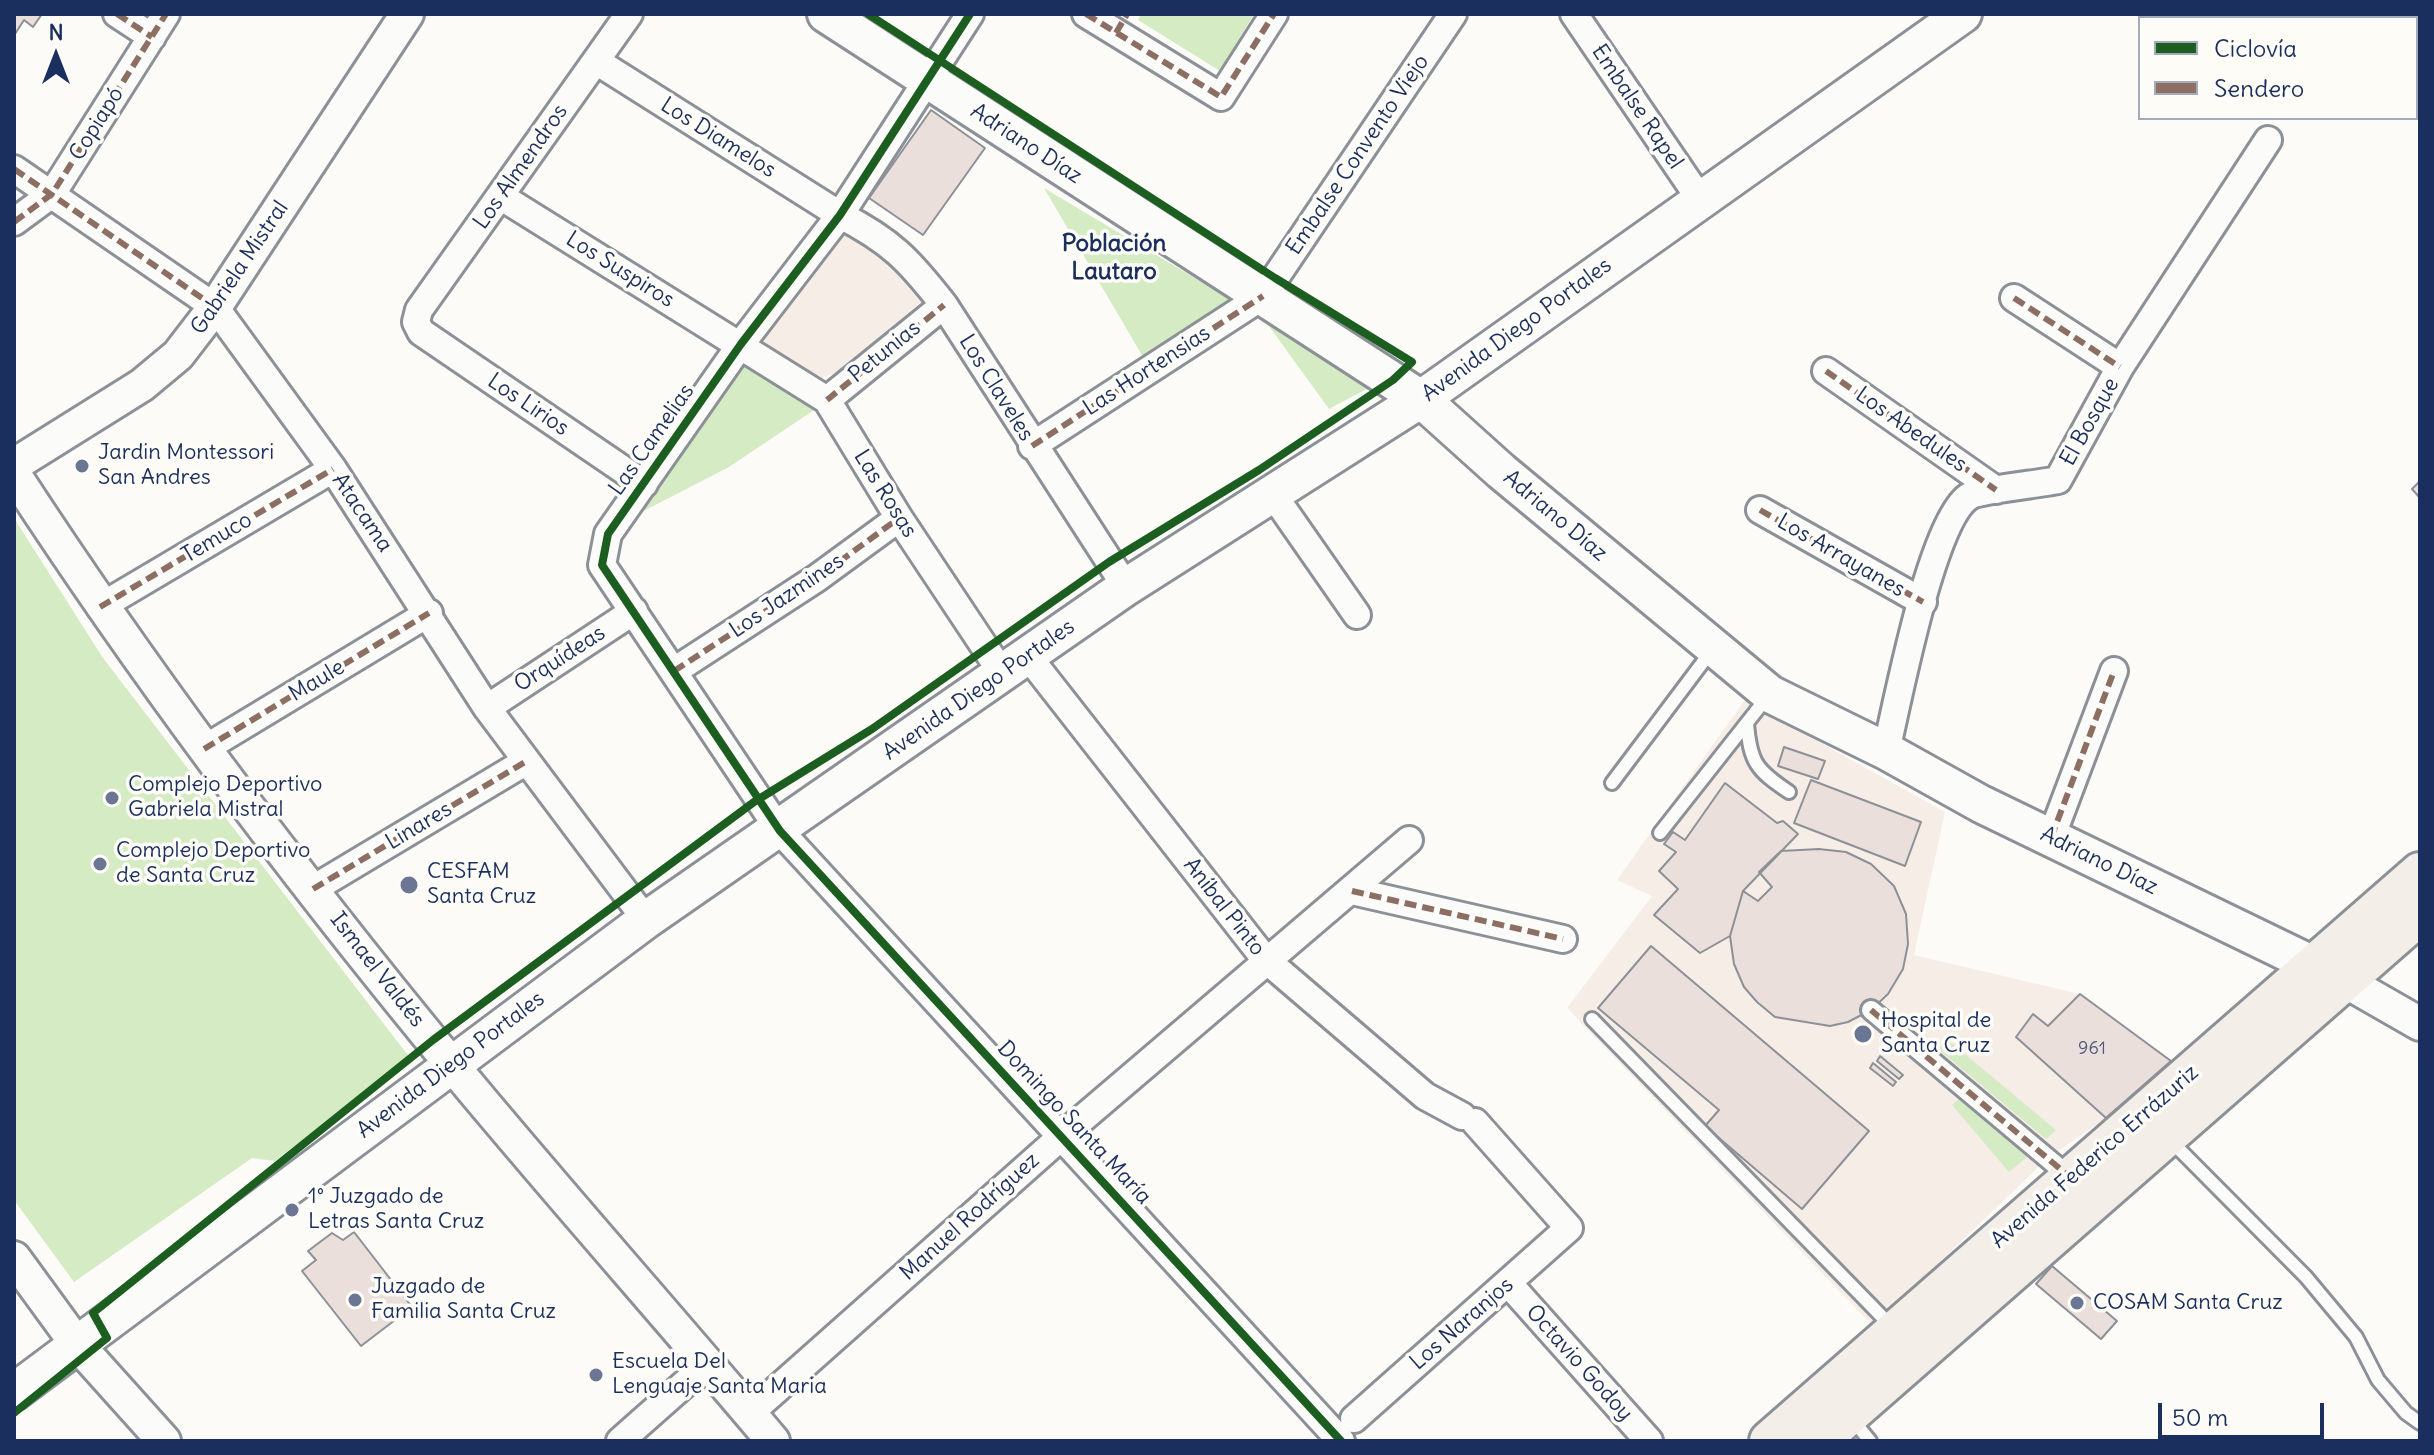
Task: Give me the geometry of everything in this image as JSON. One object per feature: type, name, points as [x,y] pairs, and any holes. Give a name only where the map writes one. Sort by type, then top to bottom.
[{"type":"main road","name":"Adriano Díaz","points":[[826,14],[1421,399],[1501,471],[1770,694],[1886,751],[1981,804],[2329,973]]},
{"type":"main road","name":"Avenida Diego Portales","points":[[14,1392],[646,920],[780,831],[1126,587],[1421,399],[1963,14]]},
{"type":"main road","name":"Avenida Federico Errázuriz","points":[[1770,1441],[1905,1343],[2166,1137],[2329,973],[2420,873]]},
{"type":"main road","name":"Avenida Federico Errázuriz","points":[[1818,1441],[1859,1428],[1905,1343],[2071,1178],[2329,973],[2420,914]]},
{"type":"street","points":[[117,14],[152,37]]},
{"type":"street","name":"Copiapó","points":[[14,222],[52,194],[166,14]]},
{"type":"street","name":"Gabriela Mistral","points":[[14,465],[166,368],[215,307],[407,14]]},
{"type":"street","name":"Los Almendros","points":[[416,322],[419,310],[629,14]]},
{"type":"street","name":"Las Camelias","points":[[780,831],[602,565],[608,534],[741,344],[840,215],[970,14]]},
{"type":"street","points":[[1086,14],[1121,23],[1221,97],[1274,14]]},
{"type":"street","name":"Embalse Convento Viejo","points":[[1263,296],[1453,14]]},
{"type":"street","name":"Embalse Rapel","points":[[1574,14],[1700,199]]},
{"type":"street","name":"Los Diamelos","points":[[596,61],[840,215]]},
{"type":"street","name":"El Bosque","points":[[1886,751],[1923,602],[1953,511],[1971,494],[2058,480],[2120,367],[2268,140]]},
{"type":"street","name":"Atacama","points":[[14,169],[215,307],[333,469],[429,613],[487,708],[646,920]]},
{"type":"street","name":"Los Suspiros","points":[[500,196],[741,344]]},
{"type":"street","name":"Los Claveles","points":[[840,215],[882,236],[913,265],[944,305],[1032,446],[1126,587]]},
{"type":"street","name":"Las Hortensias","points":[[1032,446],[1263,296]]},
{"type":"street","points":[[2014,298],[2120,367]]},
{"type":"street","name":"Petunias","points":[[827,400],[944,305]]},
{"type":"street","name":"Los Lirios","points":[[416,322],[421,332],[644,484]]},
{"type":"street","name":"Las Rosas","points":[[741,344],[827,400],[899,518],[1014,664]]},
{"type":"street","name":"Los Abedules","points":[[1826,371],[1996,490]]},
{"type":"street","name":"Temuco","points":[[100,607],[333,469]]},
{"type":"street","name":"Ismael Valdés","points":[[14,474],[100,607],[204,749],[313,889],[452,1065],[773,1441]]},
{"type":"street","points":[[1272,493],[1357,615]]},
{"type":"street","name":"Los Arrayanes","points":[[1760,510],[1923,602]]},
{"type":"street","name":"Los Jazmines","points":[[674,671],[817,578],[899,518]]},
{"type":"street","name":"Orquídeas","points":[[487,708],[634,611]]},
{"type":"street","name":"Maule","points":[[204,749],[429,613]]},
{"type":"street","name":"Aníbal Pinto","points":[[1014,664],[1265,959],[1425,1096],[1469,1119],[1569,1228]]},
{"type":"street","points":[[2051,838],[2114,671]]},
{"type":"street","name":"Linares","points":[[313,889],[525,762]]},
{"type":"street","name":"Domingo Santa María","points":[[780,831],[1062,1136],[1347,1430]]},
{"type":"street","name":"Manuel Rodríguez","points":[[750,1413],[1265,959],[1352,891],[1409,840]]},
{"type":"street","points":[[1352,891],[1563,939]]},
{"type":"street","points":[[2329,973],[2420,1024]]},
{"type":"street","points":[[1871,1010],[2071,1178]]},
{"type":"street","name":"Los Naranjos","points":[[1347,1430],[1569,1228]]},
{"type":"street","points":[[14,1258],[76,1343],[164,1441]]},
{"type":"street","name":"Octavio Godoy","points":[[1509,1284],[1649,1441]]},
{"type":"street","points":[[620,1441],[707,1364]]},
{"type":"lane","points":[[1612,783],[1714,647]]},
{"type":"lane","points":[[1660,833],[1770,694]]},
{"type":"lane","points":[[1747,723],[1749,755],[1765,774],[1789,792]]},
{"type":"lane","points":[[1592,1019],[1905,1343]]},
{"type":"lane","points":[[2166,1137],[2306,1277],[2356,1337],[2378,1380],[2406,1413],[2420,1423]]},
{"type":"shaded area","points":[[857,234],[914,287],[921,302],[837,372],[821,378],[767,346],[763,338],[841,235]]},
{"type":"shaded area","name":"Hospital de Santa Cruz","points":[[1749,694],[1814,732],[1819,742],[1945,812],[1914,955],[2080,994],[2171,1061],[2106,1118],[2048,1158],[1873,1326],[1567,1008],[1652,896],[1617,880]]},
{"type":"green space","points":[[1141,14],[1254,14],[1220,71],[1138,20]]},
{"type":"green space","points":[[1044,188],[1235,302],[1146,362]]},
{"type":"green space","points":[[1266,322],[1380,382],[1329,409]]},
{"type":"green space","points":[[745,360],[817,408],[729,467],[632,517]]},
{"type":"green space","name":"Complejo Deportivo Gabriela Mistral","points":[[14,518],[103,658],[410,1058],[275,1161],[252,1158],[74,1282],[14,1200]]},
{"type":"green space","points":[[1947,1039],[2056,1130],[2046,1139],[1938,1049]]},
{"type":"green space","points":[[1959,1099],[2027,1157],[2009,1172],[1952,1105]]},
{"type":"building","points":[[14,14],[42,14],[33,27],[24,20],[15,34]]},
{"type":"building","points":[[931,110],[985,148],[923,235],[869,198]]},
{"type":"building","points":[[2420,481],[2420,498],[2412,489]]},
{"type":"building","points":[[1784,747],[1825,761],[1818,779],[1778,766]]},
{"type":"building","points":[[1811,780],[1921,822],[1905,866],[1794,823]]},
{"type":"building","points":[[1725,783],[1777,823],[1783,821],[1798,834],[1743,891],[1730,936],[1700,953],[1654,915],[1678,889],[1659,871],[1676,852],[1664,844],[1673,832],[1685,840]]},
{"type":"building","points":[[1819,849],[1846,852],[1871,864],[1894,886],[1906,914],[1908,944],[1903,969],[1888,994],[1871,1010],[1848,1022],[1830,1026],[1775,1017],[1757,1002],[1744,987],[1734,964],[1730,936],[1743,891],[1758,901],[1772,887],[1759,872],[1781,851]]},
{"type":"building","points":[[1651,946],[1869,1131],[1802,1209],[1705,1126],[1719,1110],[1598,1008]]},
{"type":"building","points":[[2080,994],[2171,1061],[2106,1118],[2016,1037],[2033,1014],[2048,1026]]},
{"type":"building","points":[[1880,1056],[1903,1075],[1899,1079],[1877,1061]]},
{"type":"building","points":[[1873,1063],[1896,1082],[1893,1086],[1870,1068]]},
{"type":"building","points":[[354,1232],[412,1307],[361,1346],[302,1271],[316,1260],[308,1251],[332,1233],[343,1240]]},
{"type":"building","name":"COSAM Santa Cruz","points":[[2052,1266],[2117,1321],[2101,1339],[2036,1284]]},
{"type":"marked path","points":[[117,14],[152,37]]},
{"type":"marked path","points":[[14,222],[52,194],[166,14]]},
{"type":"marked path","points":[[1086,14],[1221,97],[1274,14]]},
{"type":"marked path","points":[[1116,33],[1127,14]]},
{"type":"marked path","points":[[14,169],[215,307]]},
{"type":"marked path","points":[[1032,446],[1263,296]]},
{"type":"marked path","points":[[2014,298],[2120,367]]},
{"type":"marked path","points":[[827,400],[944,305]]},
{"type":"marked path","points":[[1826,371],[1996,490]]},
{"type":"marked path","points":[[100,607],[333,469]]},
{"type":"marked path","points":[[1760,510],[1923,602]]},
{"type":"marked path","points":[[674,671],[817,578],[899,518]]},
{"type":"marked path","points":[[204,749],[429,613]]},
{"type":"marked path","points":[[2051,838],[2114,671]]},
{"type":"marked path","points":[[313,889],[525,762]]},
{"type":"marked path","points":[[1352,891],[1563,939]]},
{"type":"marked path","points":[[1871,1010],[2071,1178]]},
{"type":"cycle path","points":[[14,1413],[107,1338],[93,1313],[433,1040],[754,802],[872,729],[1109,562],[1259,470],[1393,380],[1412,362],[1275,278],[868,14]]},
{"type":"cycle path","points":[[970,14],[840,215],[741,344],[608,534],[602,565],[780,831],[1341,1441]]},
{"type":"place","name":"Jardin Montessori San Andres","points":[[82,466]]},
{"type":"place","name":"Complejo Deportivo Gabriela Mistral","points":[[112,798]]},
{"type":"place","name":"Complejo Deportivo de Santa Cruz","points":[[100,864]]},
{"type":"place","name":"CESFAM Santa Cruz","points":[[409,885]]},
{"type":"place","name":"Hospital de Santa Cruz","points":[[1863,1034]]},
{"type":"place","name":"1° Juzgado de Letras Santa Cruz","points":[[292,1210]]},
{"type":"place","name":"Juzgado de Familia Santa Cruz","points":[[355,1300]]},
{"type":"place","name":"COSAM Santa Cruz","points":[[2077,1303]]},
{"type":"place","name":"Escuela Del Lenguaje Santa Maria","points":[[596,1375]]},
{"type":"district","name":"Población Lautaro","points":[[1114,258]]}]
